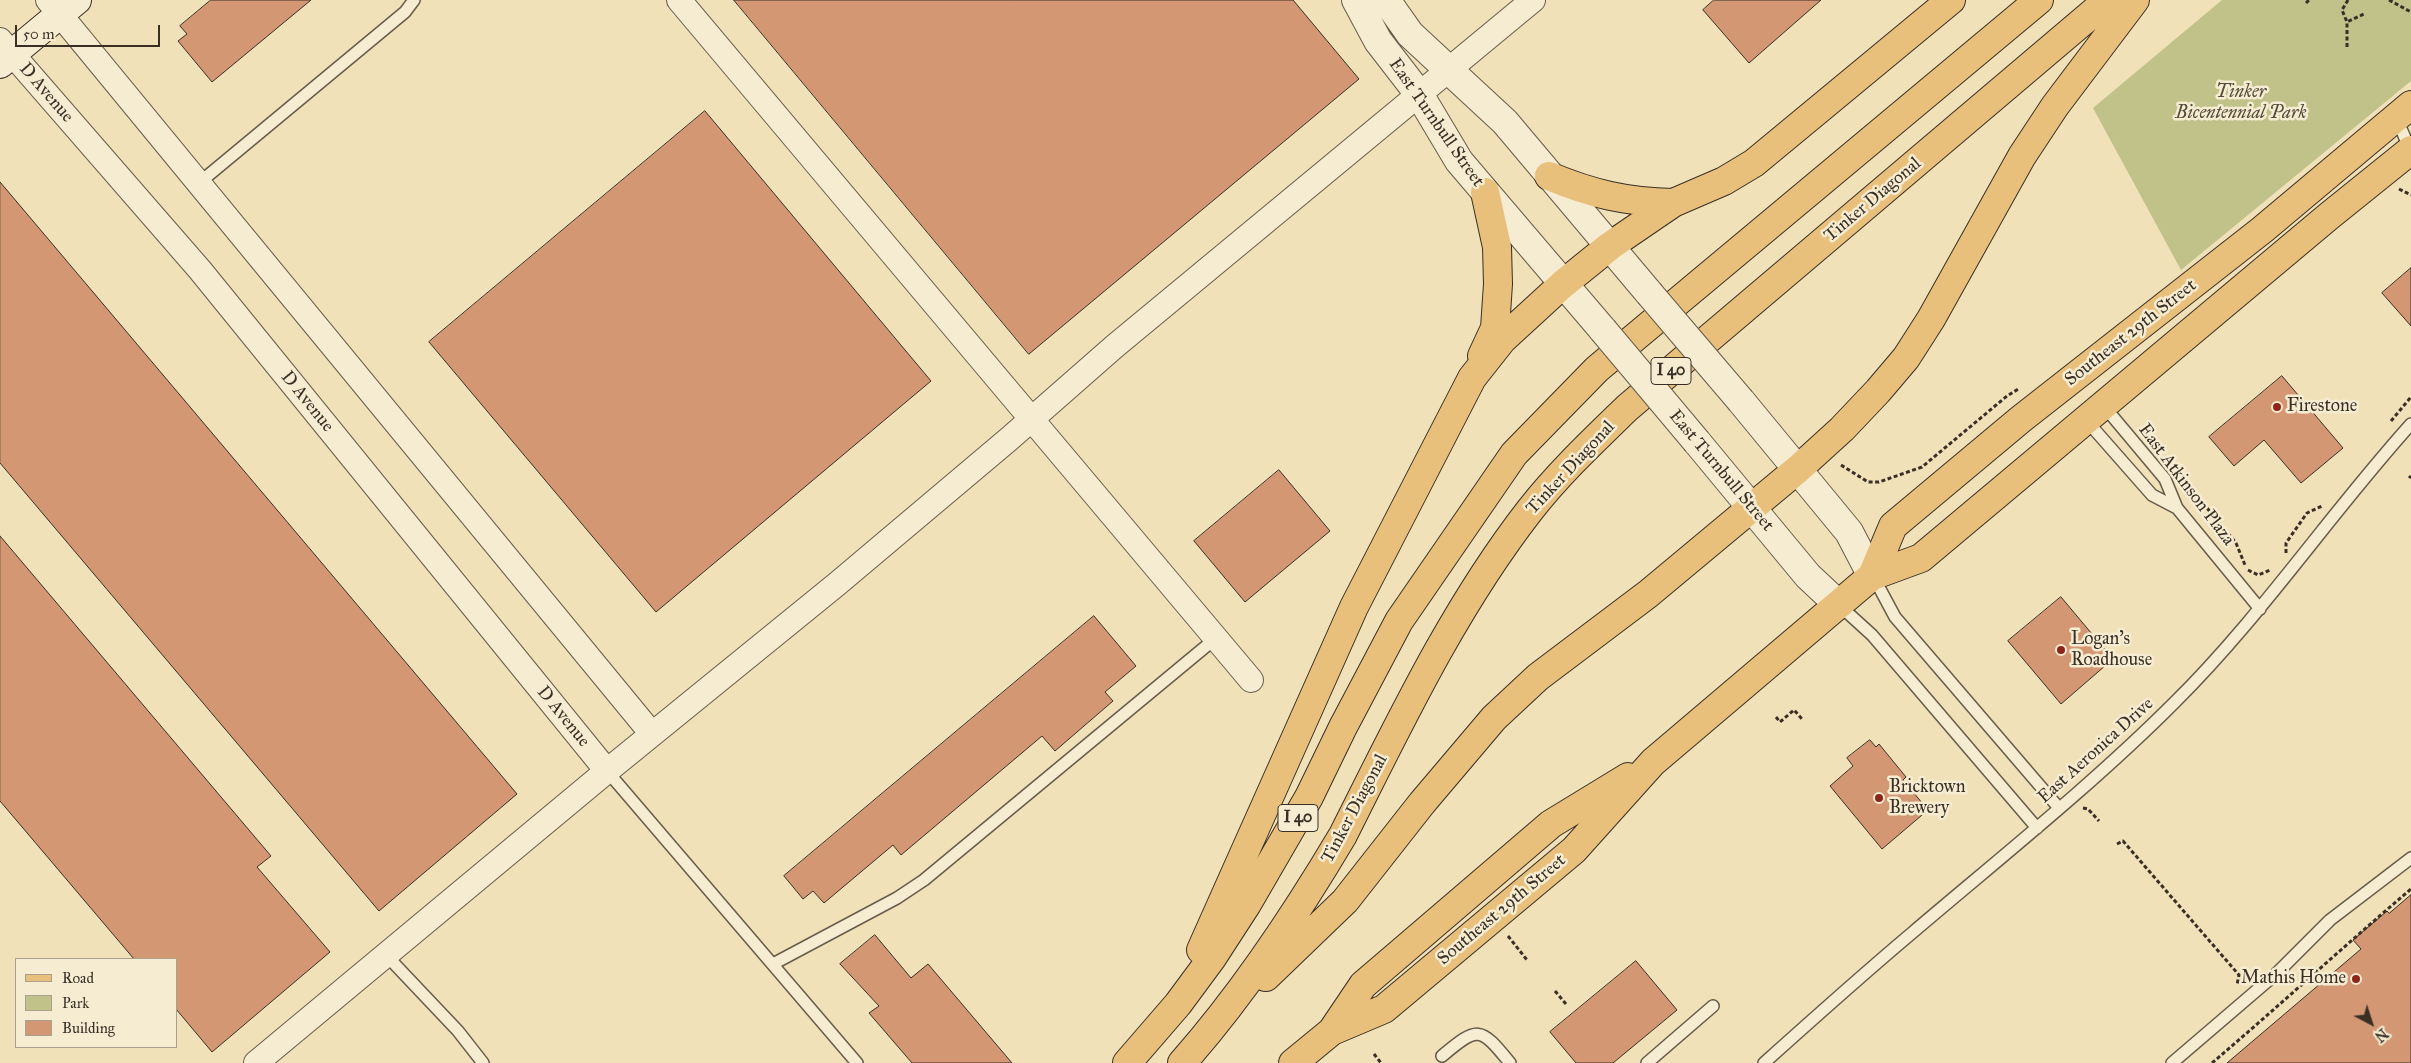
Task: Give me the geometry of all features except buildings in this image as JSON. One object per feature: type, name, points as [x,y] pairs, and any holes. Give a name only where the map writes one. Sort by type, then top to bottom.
[{"type":"main road","points":[[1472,378],[1502,340],[1563,284],[1610,246],[1673,203],[1754,164],[1951,0]]},
{"type":"main road","name":"I 40","points":[[1127,1063],[1178,1004],[1212,958],[1282,848],[1399,621],[1514,454],[1597,369],[2040,0]]},
{"type":"main road","name":"Tinker Diagonal","points":[[1182,1063],[1254,975],[1322,871],[1343,835],[1422,680],[1459,614],[1493,562],[1537,502],[1576,457],[1627,408],[2108,0]]},
{"type":"main road","points":[[1209,1032],[1345,901],[1428,796],[1494,718],[1538,677],[1648,594],[1798,469],[1842,429],[1906,358],[1931,319],[2022,156],[2055,106],[2135,0]]},
{"type":"main road","name":"Southeast 29th Street","points":[[1872,576],[1895,524],[2021,419],[2406,115]]},
{"type":"main road","name":"Southeast 29th Street","points":[[1312,1051],[1362,985],[1551,824],[1653,762],[1872,576],[1921,558],[2411,151]]},
{"type":"main road","points":[[1549,176],[1586,191],[1614,198],[1641,202],[1673,203]]},
{"type":"main road","points":[[1178,1004],[1354,607],[1472,378],[1494,328],[1498,284],[1497,247],[1485,192]]},
{"type":"street","points":[[679,0],[1251,680]]},
{"type":"street","name":"East Turnbull Street","points":[[1356,0],[1378,41],[1419,94],[1460,160],[1485,192],[1808,576],[1839,605]]},
{"type":"street","name":"East Turnbull Street","points":[[1386,0],[1410,34],[1505,122],[1741,401],[1849,532],[1872,576]]},
{"type":"street","points":[[256,1063],[607,771],[837,584],[1115,346],[1533,0]]},
{"type":"street","points":[[4,53],[62,5],[199,183],[652,734]]},
{"type":"street","name":"D Avenue","points":[[4,53],[200,270],[607,771]]},
{"type":"lane","points":[[199,183],[405,12],[414,0]]},
{"type":"lane","points":[[2406,115],[2411,151]]},
{"type":"lane","points":[[2095,412],[2152,495],[2176,508]]},
{"type":"lane","name":"East Atkinson Plaza","points":[[2095,412],[2165,479],[2176,508],[2260,609]]},
{"type":"lane","name":"East Aeronica Drive","points":[[1764,1063],[1911,934],[2037,828],[2173,705],[2213,664],[2260,609],[2361,480],[2411,424]]},
{"type":"lane","name":"East Turnbull Street","points":[[1872,576],[1894,617],[2059,808]]},
{"type":"lane","name":"East Turnbull Street","points":[[1839,605],[1872,635],[2037,828]]},
{"type":"lane","points":[[773,964],[897,898],[924,880],[1216,638]]},
{"type":"lane","points":[[607,771],[857,1063]]},
{"type":"lane","points":[[2172,1063],[2277,973],[2330,920],[2411,858]]},
{"type":"lane","points":[[386,955],[458,1031],[483,1063]]},
{"type":"lane","points":[[1647,1063],[1713,1006]]},
{"type":"lane","points":[[1442,1056],[1468,1035],[1480,1034],[1494,1043],[1510,1063]]},
{"type":"path","points":[[2347,47],[2348,22],[2342,10],[2348,0]]},
{"type":"path","points":[[2389,0],[2411,12]]},
{"type":"path","points":[[2348,22],[2364,14]]},
{"type":"path","points":[[2389,423],[2411,397]]},
{"type":"path","points":[[2180,476],[2236,543],[2247,570],[2258,575],[2271,570],[2276,564]]},
{"type":"path","points":[[2281,559],[2286,554],[2286,543],[2307,513],[2323,506],[2328,499]]},
{"type":"path","points":[[1776,717],[1780,722],[1794,710],[1802,720]]},
{"type":"path","points":[[2082,808],[2088,809],[2098,822]]},
{"type":"path","points":[[2117,844],[2123,842],[2239,975],[2237,985]]},
{"type":"path","points":[[2212,1063],[2282,1004],[2351,940],[2411,889]]},
{"type":"path","points":[[1508,936],[1527,960]]},
{"type":"path","points":[[1555,991],[1566,1004]]},
{"type":"path","points":[[1374,1054],[1381,1063]]},
{"type":"green space","name":"Tinker Bicentennial Park","points":[[2222,0],[2411,0],[2411,81],[2181,270],[2093,108]]},
{"type":"place","name":"Firestone","points":[[2277,407]]},
{"type":"place","name":"Logan's Roadhouse","points":[[2061,650]]},
{"type":"place","name":"Bricktown Brewery","points":[[1879,798]]},
{"type":"place","name":"Mathis Home","points":[[2356,979]]}]
